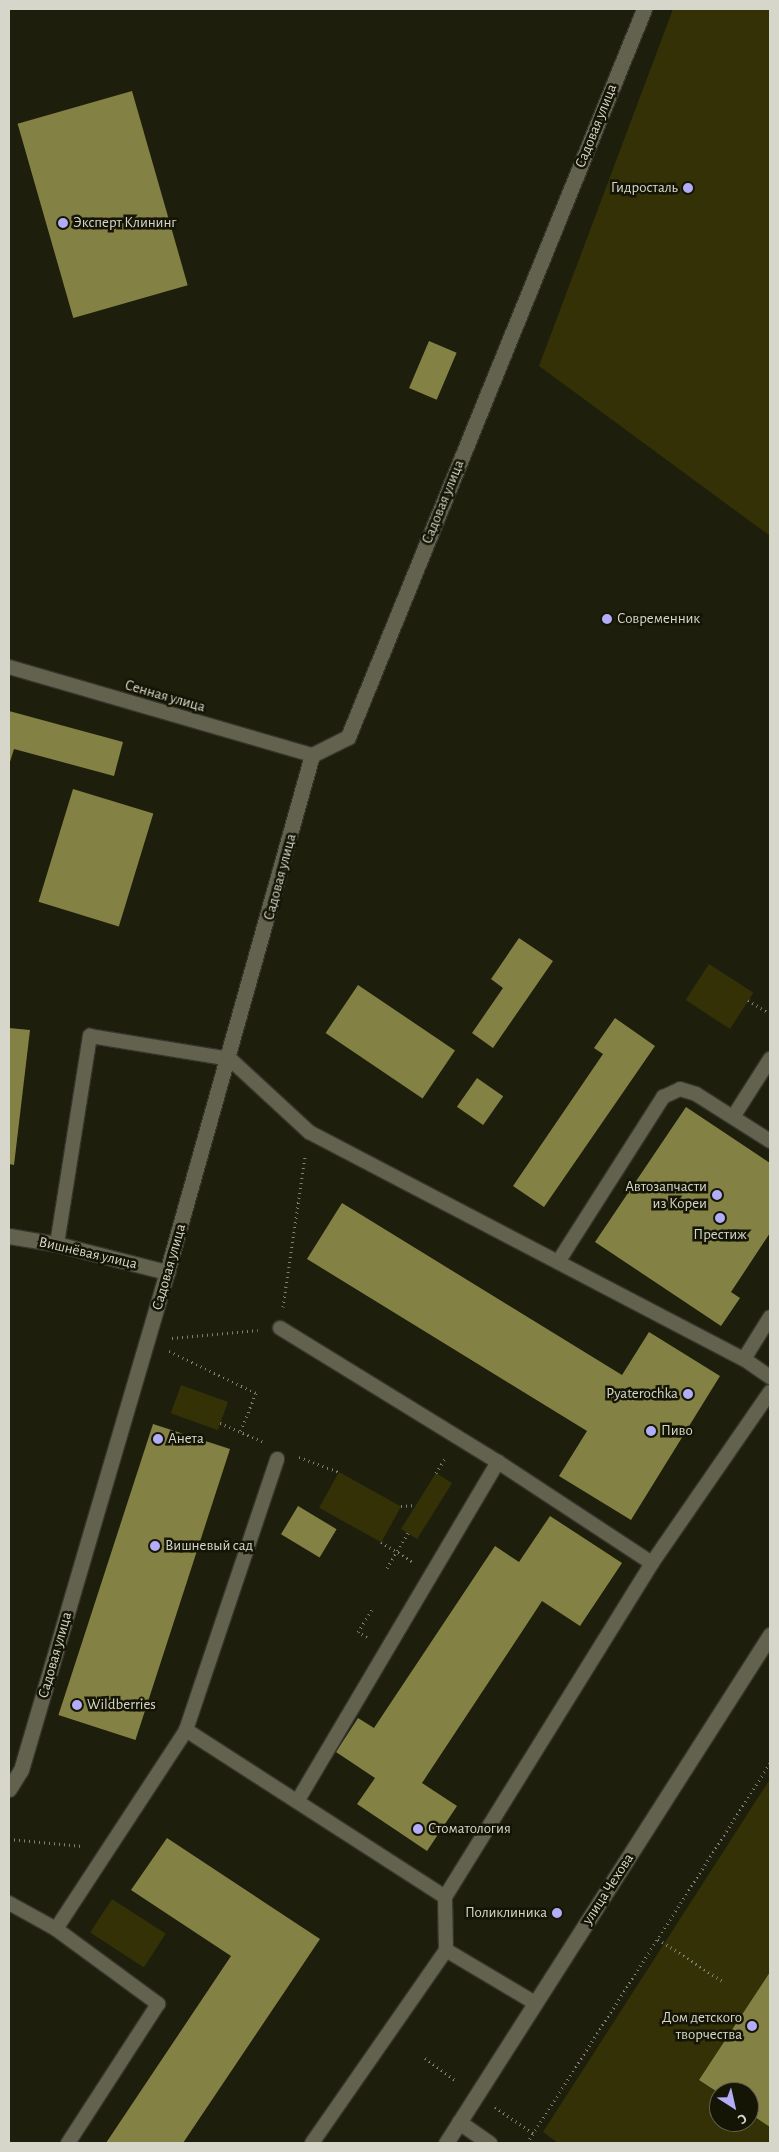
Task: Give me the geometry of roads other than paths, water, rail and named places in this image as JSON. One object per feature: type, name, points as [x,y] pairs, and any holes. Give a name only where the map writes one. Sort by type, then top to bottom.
[{"type":"street","name":"Садовая улица","points":[[9,1789],[21,1770],[168,1272],[230,1059],[312,755],[348,737],[644,9]]},
{"type":"street","name":"Вишнёвая улица","points":[[9,1236],[57,1244],[168,1272]]},
{"type":"street","name":"улица Чехова","points":[[446,2143],[770,1635]]},
{"type":"street","points":[[459,2122],[489,2143]]},
{"type":"lane","name":"Сенная улица","points":[[9,667],[312,755]]},
{"type":"lane","points":[[57,1244],[90,1036],[230,1059],[309,1132],[744,1359],[770,1377]]},
{"type":"lane","points":[[733,1117],[770,1059]]},
{"type":"lane","points":[[558,1262],[662,1097],[680,1089],[696,1094],[770,1141]]},
{"type":"lane","points":[[744,1359],[770,1317]]},
{"type":"lane","points":[[280,1328],[498,1462],[652,1563]]},
{"type":"lane","points":[[312,2143],[446,1950],[445,1897],[652,1563],[770,1392]]},
{"type":"lane","points":[[56,1930],[186,1730],[279,1454]]},
{"type":"lane","points":[[298,1800],[498,1462]]},
{"type":"lane","points":[[186,1730],[298,1800],[445,1897]]},
{"type":"lane","points":[[9,1903],[56,1930],[158,2004],[68,2143]]},
{"type":"lane","points":[[446,1950],[535,2003]]},
{"type":"place","name":"Гидросталь","points":[[688,188]]},
{"type":"place","name":"Эксперт Клининг","points":[[63,223]]},
{"type":"place","name":"Современник","points":[[607,619]]},
{"type":"place","name":"Автозапчасти из Кореи","points":[[717,1195]]},
{"type":"place","name":"Престиж","points":[[720,1218]]},
{"type":"place","name":"Pyaterochka","points":[[688,1394]]},
{"type":"place","name":"Пиво","points":[[651,1431]]},
{"type":"place","name":"Анета","points":[[158,1439]]},
{"type":"place","name":"Вишневый сад","points":[[155,1546]]},
{"type":"place","name":"Wildberries","points":[[77,1705]]},
{"type":"place","name":"Стоматология","points":[[418,1829]]},
{"type":"place","name":"Поликлиника","points":[[557,1913]]},
{"type":"place","name":"Дом детского творчества","points":[[752,2026]]}]
